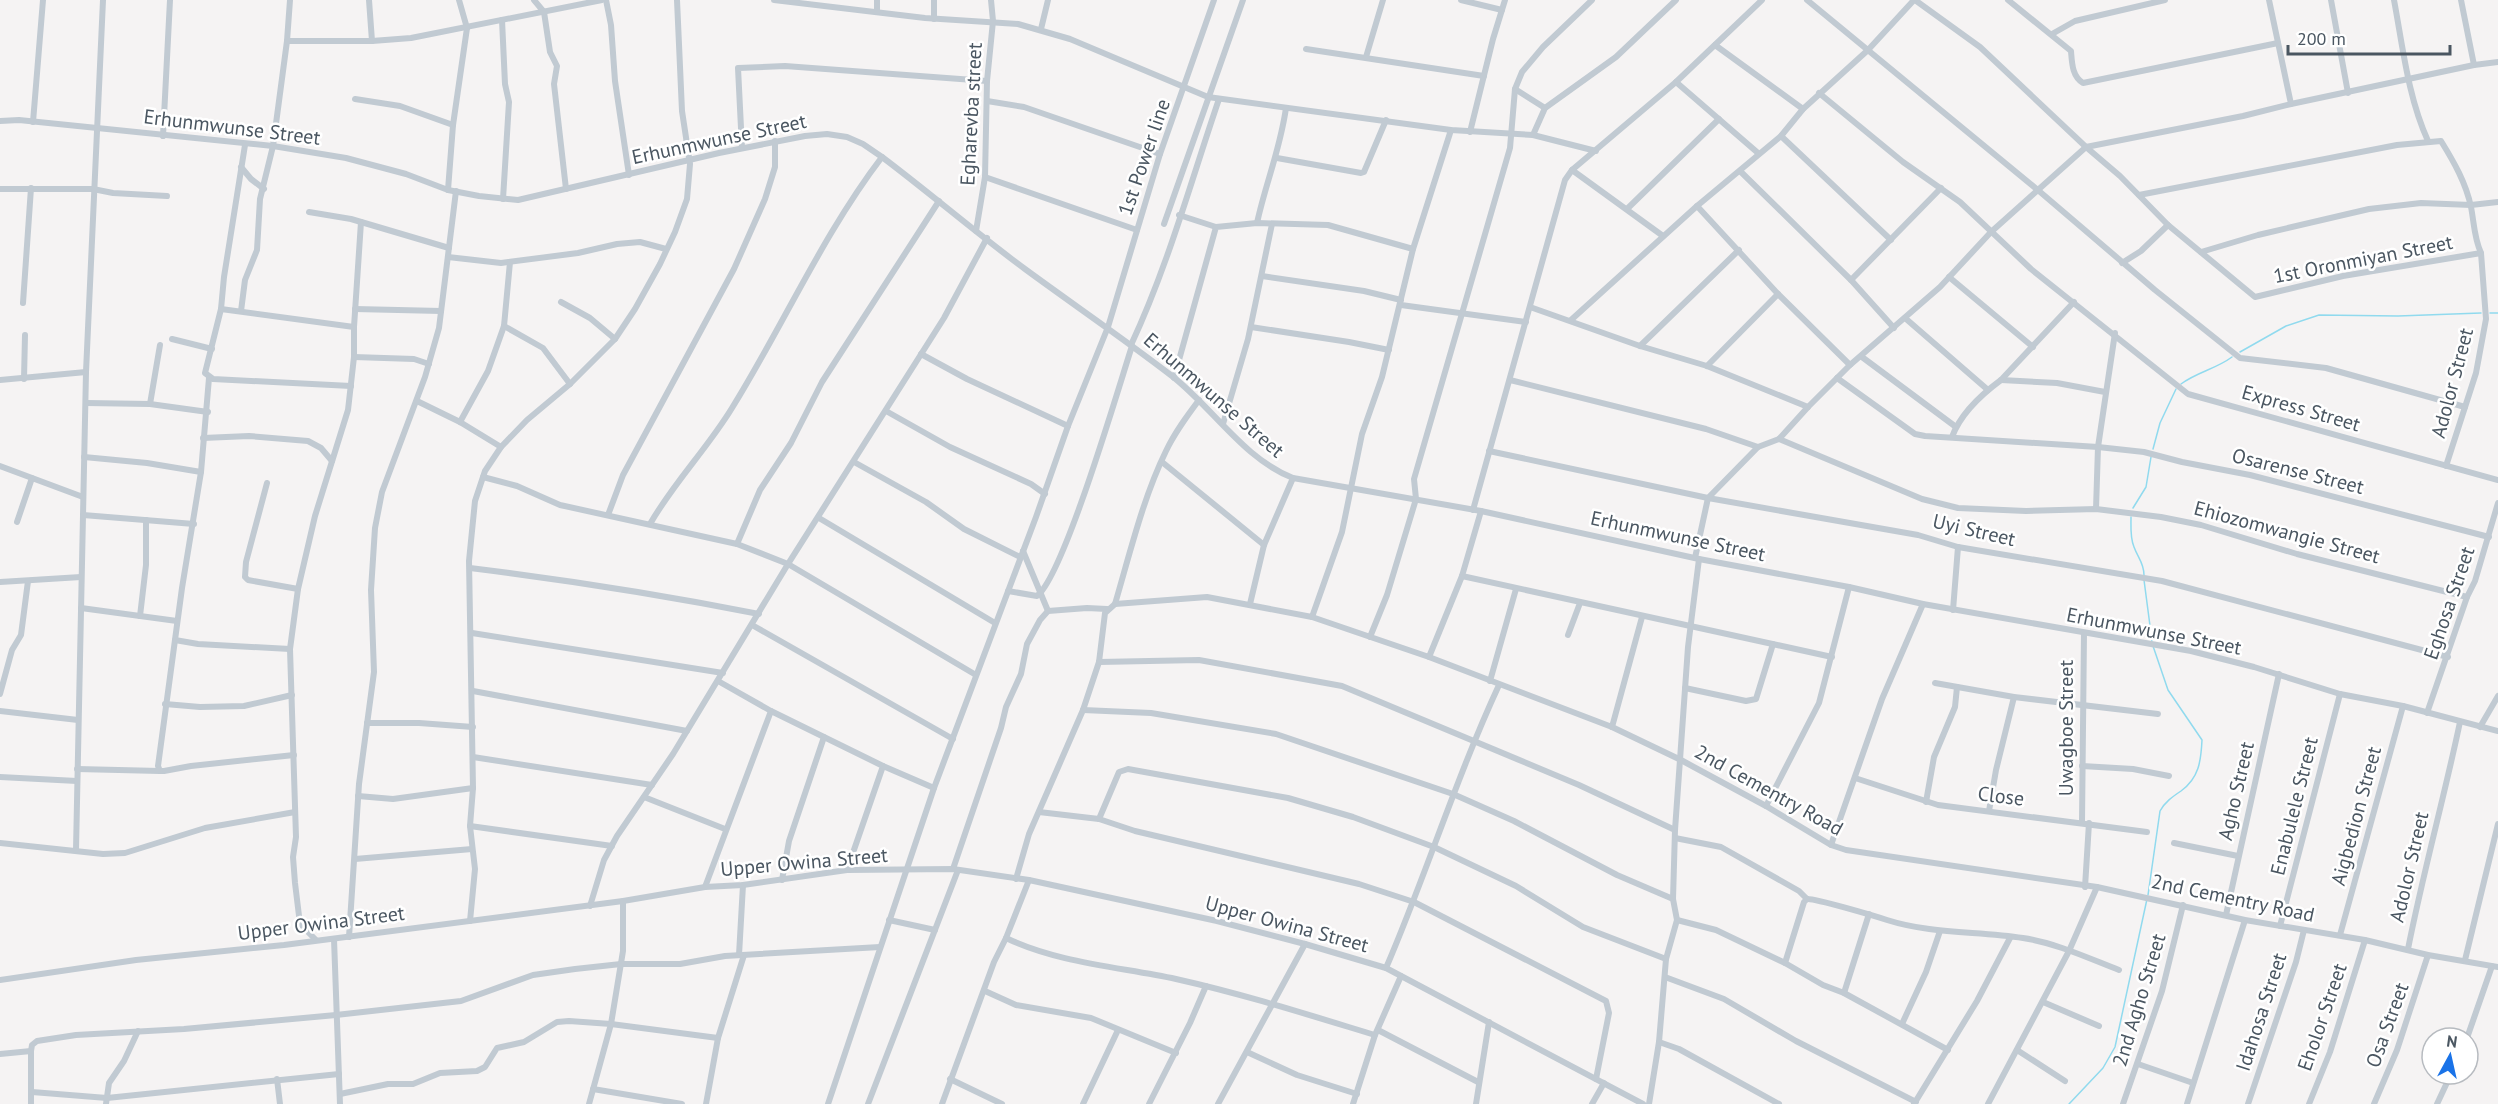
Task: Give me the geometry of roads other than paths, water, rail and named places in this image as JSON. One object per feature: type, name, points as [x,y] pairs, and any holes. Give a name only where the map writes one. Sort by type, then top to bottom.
[{"type":"street","points":[[33,122],[43,0]]},
{"type":"street","points":[[76,850],[86,372],[103,0]]},
{"type":"street","points":[[163,136],[170,0]]},
{"type":"street","points":[[241,312],[244,280],[256,256],[260,199],[273,146],[290,0]]},
{"type":"street","points":[[369,0],[372,41]]},
{"type":"street","points":[[448,190],[453,125],[467,28],[459,0]]},
{"type":"street","points":[[534,0],[544,12],[550,52],[557,66],[555,84],[566,189]]},
{"type":"street","points":[[287,41],[372,41],[411,38],[601,0],[611,25],[615,81],[630,175]]},
{"type":"street","points":[[470,921],[475,869],[470,826],[473,788],[473,691],[470,568],[475,501],[483,477],[501,447],[615,339],[635,309],[666,249],[687,199],[690,160],[682,111],[677,0]]},
{"type":"street","points":[[774,0],[822,3],[934,19],[993,21],[1041,29],[1070,39],[1208,98],[1451,130],[1533,135],[1596,151]]},
{"type":"street","points":[[877,0],[877,12]]},
{"type":"street","points":[[934,0],[934,19]]},
{"type":"street","name":"Egharevba street","points":[[976,231],[985,177],[987,81],[993,21],[991,0]]},
{"type":"street","points":[[1041,29],[1048,0]]},
{"type":"street","name":"1st Power line","points":[[828,1104],[934,788],[1045,494],[1068,426],[1108,327],[1160,154],[1214,0]]},
{"type":"street","points":[[1164,224],[1243,0]]},
{"type":"street","points":[[1366,57],[1383,0]]},
{"type":"street","points":[[1461,0],[1502,10]]},
{"type":"street","points":[[1470,132],[1505,0]]},
{"type":"street","points":[[1370,637],[1387,596],[1416,499],[1414,479],[1512,135],[1515,89],[1522,72],[1543,47],[1592,0]]},
{"type":"street","points":[[1533,135],[1545,108],[1616,57],[1676,0]]},
{"type":"street","points":[[1473,510],[1559,195],[1572,170],[1676,82],[1762,0]]},
{"type":"street","points":[[1807,0],[2039,191],[2122,263],[2240,358],[2335,370],[2465,407]]},
{"type":"street","points":[[1571,320],[1697,206],[1781,136],[1803,109],[1868,50],[1914,0],[1980,47],[2120,176],[2168,225],[2201,252],[2369,209],[2421,203],[2471,205],[2498,202]]},
{"type":"street","points":[[2008,0],[2071,51],[2073,69],[2083,83],[2278,43]]},
{"type":"street","points":[[2052,34],[2075,21],[2165,0]]},
{"type":"street","points":[[2269,0],[2291,104]]},
{"type":"street","points":[[2331,0],[2348,93]]},
{"type":"street","points":[[2139,195],[2428,141],[2419,120],[2408,80],[2394,0]]},
{"type":"street","points":[[2461,0],[2474,65]]},
{"type":"street","points":[[502,20],[505,84],[509,102],[503,199]]},
{"type":"street","points":[[1715,45],[1803,109]]},
{"type":"street","points":[[1306,49],[1484,76]]},
{"type":"street","points":[[1649,1104],[1659,1042],[1666,959],[1677,920],[1673,899],[1675,830],[1685,688],[1697,559],[1708,498],[1758,447],[1779,439],[1850,365],[1905,318],[1949,277],[1991,232],[2086,147],[2243,116],[2474,65],[2498,62]]},
{"type":"street","points":[[742,148],[738,68],[785,66],[987,81]]},
{"type":"street","points":[[1676,82],[1758,153]]},
{"type":"street","points":[[1515,89],[1545,108]]},
{"type":"street","name":"Express Street","points":[[1819,93],[1903,162],[1941,188],[2031,268],[2195,398],[2282,419],[2498,480]]},
{"type":"street","points":[[355,99],[400,106],[453,125]]},
{"type":"street","points":[[1008,591],[1030,596],[1039,594],[1054,572],[1132,345],[1171,246],[1179,215],[1219,99]]},
{"type":"street","points":[[987,101],[1034,110],[1160,154]]},
{"type":"street","points":[[1257,223],[1264,192],[1277,158],[1286,108]]},
{"type":"street","points":[[1628,209],[1719,118]]},
{"type":"street","points":[[1277,158],[1364,172],[1386,120]]},
{"type":"street","name":"Erhunmwunse Street","points":[[0,121],[33,122],[273,146],[346,158],[406,174],[448,190],[518,200],[775,141],[816,135],[847,137],[863,144],[882,157],[976,231],[1132,345],[1174,378],[1275,470],[1293,478],[1481,511],[1697,559],[1849,587],[1953,610],[2191,651],[2279,674],[2340,694],[2403,706],[2498,731]]},
{"type":"street","points":[[1312,617],[1342,532],[1362,434],[1389,350],[1413,249],[1451,130]]},
{"type":"street","points":[[1781,136],[1891,240]]},
{"type":"street","points":[[608,515],[623,475],[739,259],[765,199],[775,167],[775,141]]},
{"type":"street","name":"Adolor Street","points":[[2428,141],[2441,141],[2458,167],[2471,205],[2477,244],[2481,253],[2486,320],[2476,373],[2446,466]]},
{"type":"street","points":[[160,771],[157,760],[194,524],[208,412],[209,378],[205,370],[221,309],[244,144]]},
{"type":"street","points":[[651,524],[666,496],[730,411],[774,339],[828,241],[882,157]]},
{"type":"street","points":[[241,167],[264,189]]},
{"type":"street","points":[[1572,170],[1663,236]]},
{"type":"street","points":[[1740,171],[1851,280],[1894,328]]},
{"type":"street","points":[[985,177],[1137,230]]},
{"type":"street","points":[[23,303],[31,188]]},
{"type":"street","points":[[1851,280],[1941,188]]},
{"type":"street","points":[[0,189],[93,189],[113,193],[167,196]]},
{"type":"street","points":[[349,937],[358,796],[374,672],[372,590],[375,528],[382,492],[429,364],[441,311],[456,191]]},
{"type":"street","points":[[737,544],[760,490],[790,443],[822,382],[939,201]]},
{"type":"street","points":[[1697,206],[1778,294],[1850,365]]},
{"type":"street","points":[[309,212],[351,219],[449,248]]},
{"type":"street","points":[[1179,215],[1216,227],[1257,223],[1328,225],[1413,249]]},
{"type":"street","points":[[317,941],[300,924],[297,911],[293,857],[295,812],[290,649],[298,589],[315,516],[348,410],[354,357],[361,222]]},
{"type":"street","points":[[1223,424],[1251,327],[1272,224]]},
{"type":"street","points":[[2122,263],[2148,245],[2168,225]]},
{"type":"street","points":[[1174,378],[1216,227]]},
{"type":"street","points":[[590,906],[604,860],[612,846],[687,731],[788,564],[944,318],[987,238]]},
{"type":"street","points":[[448,257],[501,263],[640,242],[666,249]]},
{"type":"street","points":[[1640,346],[1738,250]]},
{"type":"street","name":"1st Oronmiyan Street","points":[[2201,252],[2255,297],[2343,276],[2481,253]]},
{"type":"street","points":[[460,422],[488,371],[504,326],[510,262]]},
{"type":"street","points":[[1262,276],[1364,291],[1401,302],[1526,322]]},
{"type":"street","points":[[1949,277],[2033,347]]},
{"type":"street","points":[[1707,366],[1778,294]]},
{"type":"street","points":[[561,302],[590,318],[615,339]]},
{"type":"street","points":[[1952,437],[1956,427],[1988,390],[2001,380],[2074,302]]},
{"type":"street","points":[[1530,307],[1640,346],[1707,366],[1808,407]]},
{"type":"street","points":[[221,309],[354,327]]},
{"type":"street","points":[[355,309],[441,311]]},
{"type":"street","points":[[1905,318],[1988,390]]},
{"type":"street","points":[[504,326],[543,348],[570,384]]},
{"type":"street","points":[[1251,327],[1389,350]]},
{"type":"street","points":[[2096,509],[2098,447],[2115,333]]},
{"type":"street","points":[[24,379],[25,335]]},
{"type":"street","points":[[172,339],[212,349]]},
{"type":"street","points":[[150,404],[160,345]]},
{"type":"street","points":[[921,354],[967,379],[1068,426]]},
{"type":"street","points":[[354,357],[414,360],[429,364]]},
{"type":"street","points":[[1862,357],[1956,427]]},
{"type":"street","points":[[0,380],[86,372]]},
{"type":"street","points":[[209,378],[351,386]]},
{"type":"street","name":"Osarense Street","points":[[1837,378],[1915,434],[2144,452],[2250,475],[2489,537]]},
{"type":"street","points":[[1510,380],[1706,429],[1758,447]]},
{"type":"street","points":[[2001,380],[2057,383],[2105,392]]},
{"type":"street","points":[[868,1104],[956,870],[1002,728],[1006,707],[1021,674],[1027,644],[1040,620],[1048,611],[1107,609],[1115,604],[1142,516],[1162,462],[1179,427],[1199,400]]},
{"type":"street","points":[[417,401],[460,422],[501,447]]},
{"type":"street","points":[[86,403],[150,404],[208,412]]},
{"type":"street","points":[[886,411],[950,447],[1031,484],[1045,494]]},
{"type":"street","points":[[203,438],[249,436],[308,441],[321,448],[332,461]]},
{"type":"street","name":"Ehiozomwangie Street","points":[[1779,439],[1906,494],[1958,508],[2026,511],[2096,509],[2128,512],[2201,525],[2297,554],[2467,597]]},
{"type":"street","name":"Uyi Street","points":[[1490,451],[1708,498],[1918,535],[1958,547],[2145,578],[2197,589],[2448,657]]},
{"type":"street","points":[[84,457],[147,463],[201,472]]},
{"type":"street","points":[[854,462],[926,502],[964,529],[1022,554],[1035,578],[1039,594],[1048,611]]},
{"type":"street","points":[[1162,462],[1264,545]]},
{"type":"street","points":[[0,466],[83,497]]},
{"type":"street","points":[[483,477],[517,486],[560,506],[737,544],[788,564],[976,675]]},
{"type":"street","points":[[17,522],[32,478]]},
{"type":"street","points":[[1250,604],[1264,545],[1293,478]]},
{"type":"street","points":[[267,483],[246,562],[245,577],[248,580],[298,589]]},
{"type":"street","name":"Eghosa Street","points":[[2427,713],[2467,597],[2475,581],[2498,503]]},
{"type":"street","points":[[1429,657],[1462,576],[1481,511]]},
{"type":"street","points":[[83,514],[194,524]]},
{"type":"street","points":[[819,518],[995,623]]},
{"type":"street","points":[[140,616],[146,565],[146,520]]},
{"type":"street","points":[[1953,610],[1958,547]]},
{"type":"street","points":[[470,568],[586,582],[759,614]]},
{"type":"street","points":[[1462,576],[1832,657]]},
{"type":"street","points":[[0,582],[81,577]]},
{"type":"street","points":[[0,694],[12,650],[21,635],[28,580]]},
{"type":"street","points":[[1766,806],[1819,703],[1849,587]]},
{"type":"street","points":[[1490,681],[1516,589]]},
{"type":"street","name":"2nd Cementry Road","points":[[1115,604],[1207,597],[1312,617],[1429,657],[1612,727],[1681,760],[1766,806],[1831,845],[1852,852],[2097,887],[2245,920],[2340,935],[2428,955],[2495,966]]},
{"type":"street","points":[[1568,635],[1580,603]]},
{"type":"street","points":[[1831,845],[1882,699],[1923,604]]},
{"type":"street","points":[[81,608],[177,621]]},
{"type":"street","points":[[1016,879],[1029,834],[1083,710],[1099,662],[1107,609]]},
{"type":"street","points":[[1612,727],[1642,617]]},
{"type":"street","points":[[752,625],[953,738]]},
{"type":"street","points":[[472,633],[723,673]]},
{"type":"street","name":"Uwagboe Street","points":[[2084,633],[2082,766],[2085,887]]},
{"type":"street","points":[[175,640],[198,644],[290,649]]},
{"type":"street","points":[[1685,688],[1746,701],[1756,699],[1773,644]]},
{"type":"street","points":[[1099,662],[1199,660],[1342,686],[1579,785],[1675,830]]},
{"type":"street","name":"Agho Street","points":[[2226,915],[2279,674]]},
{"type":"street","points":[[718,681],[771,711],[883,766],[934,788]]},
{"type":"street","points":[[1935,683],[2014,697],[2158,714]]},
{"type":"street","points":[[1386,968],[1414,902],[1473,740],[1499,685]]},
{"type":"street","points":[[1926,802],[1934,758],[1955,707],[1958,687]]},
{"type":"street","points":[[473,691],[687,731]]},
{"type":"street","name":"Enabulele Street","points":[[2280,926],[2340,694]]},
{"type":"street","points":[[165,704],[200,707],[243,706],[292,695]]},
{"type":"street","points":[[2480,727],[2498,696]]},
{"type":"street","points":[[1989,811],[2014,697]]},
{"type":"street","name":"Aigbedion Street","points":[[2340,935],[2403,706]]},
{"type":"street","points":[[1083,710],[1151,713],[1276,734],[1453,794],[1514,820],[1617,875],[1673,899]]},
{"type":"street","points":[[0,711],[78,720]]},
{"type":"street","points":[[705,887],[771,711]]},
{"type":"street","name":"Adolor Street","points":[[2408,949],[2423,870],[2460,722]]},
{"type":"street","points":[[368,723],[419,723],[473,727]]},
{"type":"street","points":[[783,880],[789,841],[824,737]]},
{"type":"street","points":[[77,769],[160,771],[294,755]]},
{"type":"street","points":[[473,757],[652,785]]},
{"type":"street","points":[[847,870],[883,766]]},
{"type":"street","points":[[2082,766],[2133,769],[2169,776]]},
{"type":"street","points":[[1099,819],[1119,772],[1128,769],[1288,798],[1353,817],[1434,847],[1516,886],[1583,927],[1666,959]]},
{"type":"street","points":[[0,777],[77,781]]},
{"type":"street","name":"Close","points":[[1855,778],[1926,802],[2147,832]]},
{"type":"street","points":[[358,796],[393,799],[473,788]]},
{"type":"street","points":[[644,797],[725,829]]},
{"type":"street","points":[[0,843],[124,853],[205,828],[295,812]]},
{"type":"street","points":[[1039,812],[1099,819],[1135,831],[1359,884],[1414,902],[1606,1001],[1610,1013],[1596,1079]]},
{"type":"street","points":[[2465,960],[2498,824]]},
{"type":"street","points":[[470,826],[612,846]]},
{"type":"street","points":[[1675,838],[1721,847],[1804,894],[1807,899]]},
{"type":"street","points":[[2174,843],[2238,856]]},
{"type":"street","points":[[355,859],[472,849]]},
{"type":"street","name":"Upper Owina Street","points":[[0,980],[136,960],[334,939],[590,906],[705,887],[743,885],[847,870],[956,870],[1029,880],[1217,921],[1386,968],[1643,1104]]},
{"type":"street","points":[[942,1104],[994,962],[1029,880]]},
{"type":"street","points":[[706,1104],[718,1038],[742,955],[743,885]]},
{"type":"street","points":[[1988,1104],[2069,951],[2097,887]]},
{"type":"street","points":[[1785,963],[1804,902],[1813,898],[1838,908],[1869,914],[1906,926],[2022,938],[2069,951],[2119,970]]},
{"type":"street","points":[[589,1104],[612,1024],[621,964],[623,901]]},
{"type":"street","name":"2nd Agho Street","points":[[2123,1104],[2162,991],[2183,905]]},
{"type":"street","points":[[1844,993],[1869,914]]},
{"type":"street","points":[[889,920],[935,930]]},
{"type":"street","points":[[1677,920],[1716,930],[1785,963],[1823,986],[1844,993],[1948,1050]]},
{"type":"street","points":[[2187,1104],[2245,920]]},
{"type":"street","name":"Idahosa Street","points":[[2248,1104],[2296,963],[2304,930]]},
{"type":"street","points":[[1902,1024],[1926,972],[1940,931]]},
{"type":"street","points":[[1006,938],[1024,947],[1070,959],[1206,986],[1376,1033],[1478,1082]]},
{"type":"street","points":[[1665,977],[1724,999],[1796,1041],[1915,1103],[1948,1050],[2010,938]]},
{"type":"street","points":[[334,939],[340,1104]]},
{"type":"street","name":"Eholor Street","points":[[2309,1104],[2330,1052],[2366,940]]},
{"type":"street","points":[[1218,1104],[1305,944]]},
{"type":"street","points":[[31,1104],[32,1045],[44,1039],[336,1015],[461,1001],[533,975],[621,964],[680,964],[742,955],[880,947]]},
{"type":"street","name":"Osa Street","points":[[2374,1104],[2397,1050],[2428,955]]},
{"type":"street","points":[[2472,1026],[2495,966]]},
{"type":"street","points":[[1353,1104],[1376,1033],[1401,975]]},
{"type":"street","points":[[1149,1104],[1176,1053],[1206,986]]},
{"type":"street","points":[[985,991],[1016,1005],[1091,1018],[1176,1053]]},
{"type":"street","points":[[2043,1002],[2099,1026]]},
{"type":"street","points":[[339,1094],[388,1084],[413,1084],[441,1073],[477,1071],[485,1067],[497,1048],[524,1042],[557,1022],[612,1024],[718,1038]]},
{"type":"street","points":[[1476,1104],[1489,1022]]},
{"type":"street","points":[[1083,1104],[1118,1030]]},
{"type":"street","points":[[106,1101],[109,1083],[124,1061],[138,1031]]},
{"type":"street","points":[[1659,1042],[1679,1049],[1779,1104]]},
{"type":"street","points":[[2017,1050],[2065,1081]]},
{"type":"street","points":[[0,1054],[31,1051]]},
{"type":"street","points":[[1246,1052],[1297,1075],[1357,1094]]},
{"type":"street","points":[[2138,1064],[2193,1083]]},
{"type":"street","points":[[32,1092],[106,1101],[278,1079],[339,1074]]},
{"type":"street","points":[[278,1079],[280,1104]]},
{"type":"street","points":[[950,1079],[1002,1104]]},
{"type":"street","points":[[1592,1104],[1604,1083]]},
{"type":"street","points":[[2437,1104],[2445,1086]]},
{"type":"street","points":[[593,1089],[682,1104]]},
{"type":"waterway","points":[[2240,352],[2286,326],[2319,315],[2398,316],[2481,313]]},
{"type":"waterway","points":[[2490,313],[2498,313]]},
{"type":"waterway","points":[[2181,384],[2232,357]]},
{"type":"waterway","points":[[2153,449],[2160,423],[2176,389]]},
{"type":"waterway","points":[[2133,508],[2146,487],[2151,457]]},
{"type":"waterway","points":[[2131,517],[2132,540],[2144,575]]},
{"type":"waterway","points":[[2144,580],[2152,641]]},
{"type":"waterway","points":[[2148,895],[2160,811],[2169,800],[2187,786],[2195,775],[2200,762],[2202,740],[2168,690],[2153,646]]},
{"type":"waterway","points":[[2069,1104],[2103,1068],[2115,1047],[2147,899]]}]
